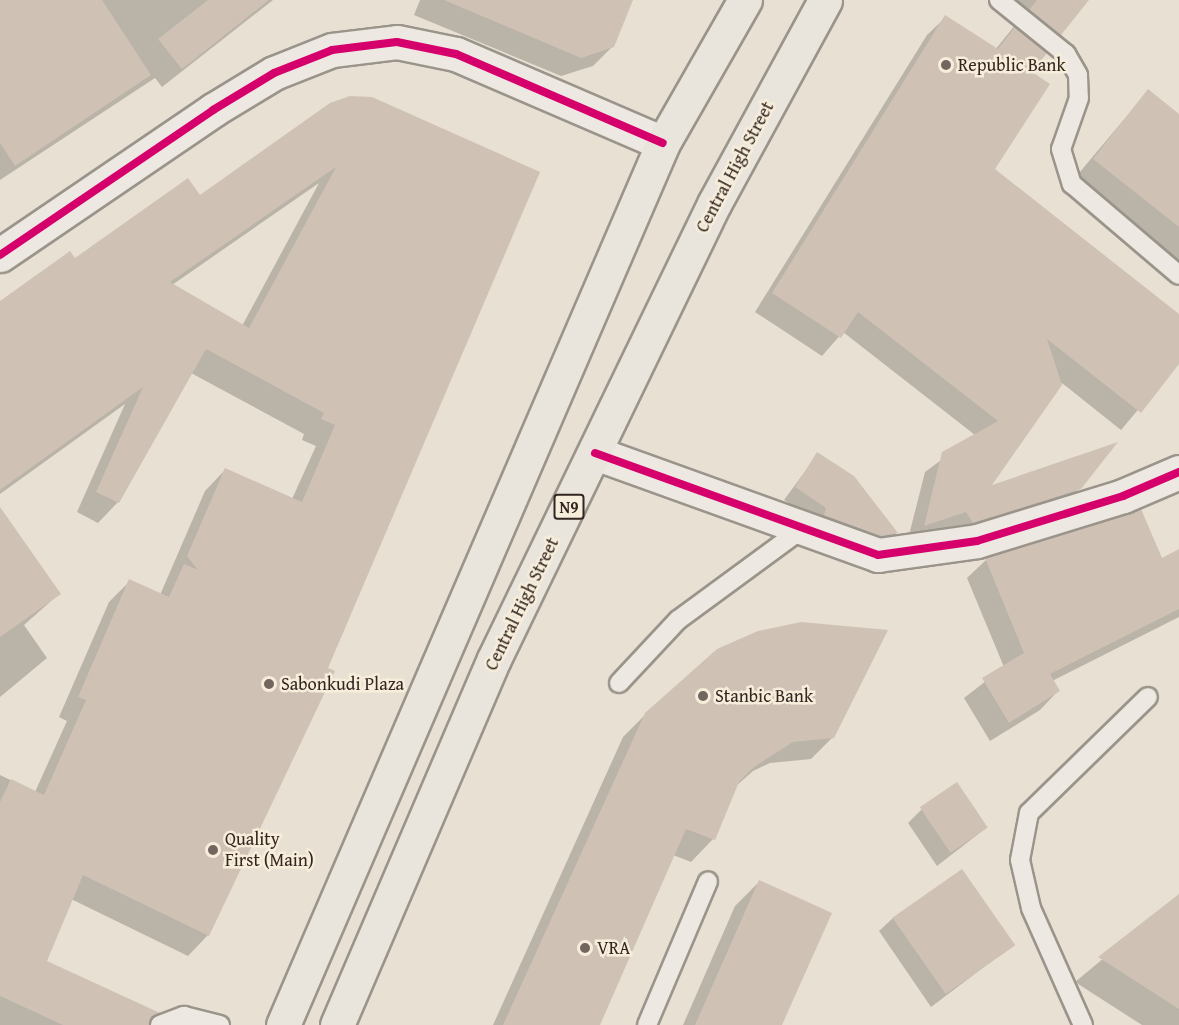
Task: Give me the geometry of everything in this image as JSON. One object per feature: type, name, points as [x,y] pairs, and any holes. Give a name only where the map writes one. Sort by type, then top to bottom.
[{"type":"highway","points":[[283,1025],[663,143],[745,0]]},
{"type":"highway","name":"Central High Street","points":[[337,1025],[494,659],[714,204],[825,0]]},
{"type":"street","points":[[0,255],[213,110],[274,74],[332,50],[397,42],[456,54],[663,143]]},
{"type":"street","points":[[595,453],[798,531],[878,555],[927,552],[1123,496],[1179,472]]},
{"type":"lane","points":[[999,0],[1066,54],[1078,75],[1079,99],[1061,149],[1072,184],[1179,275]]},
{"type":"lane","points":[[620,683],[678,620],[798,531]]},
{"type":"lane","points":[[1083,1025],[1031,908],[1022,848],[1029,813],[1148,697]]},
{"type":"lane","points":[[647,1025],[708,881]]},
{"type":"lane","points":[[160,1025],[184,1017],[220,1025]]},
{"type":"building","points":[[0,0],[102,0],[151,75],[15,166],[0,143]]},
{"type":"building","points":[[208,0],[269,0],[182,69],[158,39]]},
{"type":"building","points":[[444,0],[633,0],[614,47],[581,58]]},
{"type":"building","points":[[1037,0],[1089,0],[1061,35],[1029,10]]},
{"type":"building","points":[[945,15],[998,49],[1015,27],[1047,53],[1032,72],[1050,84],[995,169],[1179,314],[1179,364],[1141,413],[1047,339],[1062,385],[992,485],[1118,442],[1081,489],[973,523],[966,512],[924,526],[942,452],[998,421],[858,312],[841,338],[772,293]]},
{"type":"building","points":[[1148,89],[1179,114],[1179,227],[1093,159]]},
{"type":"building","points":[[350,96],[372,97],[540,172],[328,668],[335,671],[209,936],[83,875],[47,961],[160,1013],[149,1025],[63,1025],[0,996],[0,802],[11,779],[44,795],[86,700],[78,697],[129,579],[169,597],[184,564],[198,570],[187,556],[225,468],[302,502],[335,425],[321,419],[324,413],[206,349],[119,503],[96,492],[143,387],[0,490],[0,301],[70,251],[75,258],[188,178],[200,195],[330,103]],"holes":[[[336,167],[249,328],[170,282]]]},
{"type":"building","points":[[817,452],[854,476],[898,533],[880,536],[824,515],[826,508],[795,487]]},
{"type":"building","points":[[0,507],[61,594],[0,637]]},
{"type":"building","points":[[1141,509],[1162,558],[1179,549],[1179,609],[1050,674],[1060,691],[1009,723],[982,678],[1024,653],[985,558]]},
{"type":"building","points":[[801,622],[888,630],[834,738],[793,742],[754,767],[739,782],[715,840],[686,829],[600,1025],[503,1025],[645,713],[717,649],[758,631]]},
{"type":"building","points":[[957,782],[988,828],[950,853],[920,807]]},
{"type":"building","points":[[962,869],[1015,945],[946,994],[892,918]]},
{"type":"building","points":[[759,880],[832,913],[782,1025],[695,1025]]},
{"type":"building","points":[[1179,894],[1179,1009],[1098,957]]},
{"type":"cycle path","points":[[0,255],[213,110],[274,73],[332,50],[397,42],[456,54],[663,143]]},
{"type":"cycle path","points":[[595,453],[878,555],[977,541],[1123,496],[1179,472]]},
{"type":"place","name":"Republic Bank","points":[[946,65]]},
{"type":"place","name":"Sabonkudi Plaza","points":[[269,684]]},
{"type":"place","name":"Stanbic Bank","points":[[703,696]]},
{"type":"place","name":"Quality First (Main)","points":[[213,850]]},
{"type":"place","name":"VRA","points":[[585,948]]}]
